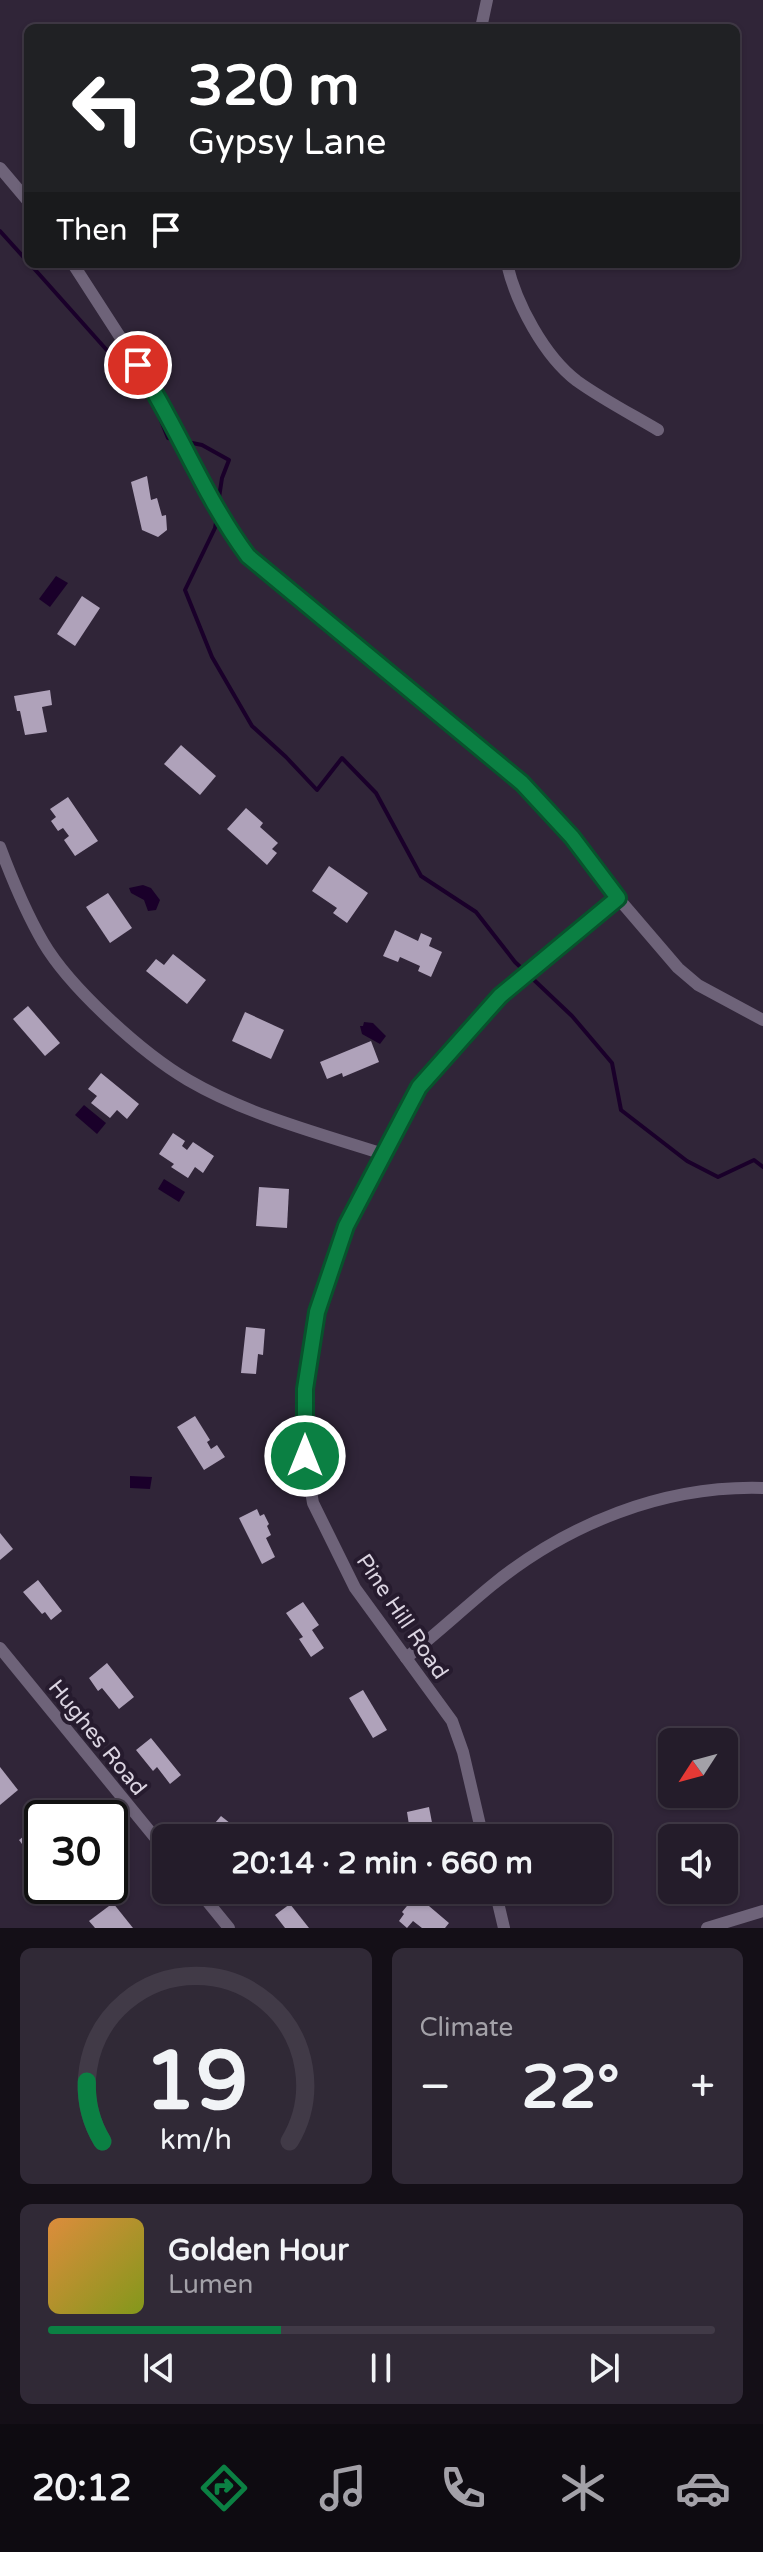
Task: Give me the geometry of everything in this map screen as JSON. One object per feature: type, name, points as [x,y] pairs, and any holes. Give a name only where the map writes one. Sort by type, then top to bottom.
[{"type":"street","points":[[482,24],[487,0]]},
{"type":"street","points":[[0,168],[24,196]]},
{"type":"street","points":[[76,268],[155,391],[225,525],[248,556],[522,783],[572,837],[618,898],[678,968],[698,985],[763,1020]]},
{"type":"street","points":[[508,268],[514,292],[539,338],[575,380],[658,430]]},
{"type":"street","points":[[0,847],[15,889],[44,944],[81,990],[134,1042],[189,1080],[269,1118],[383,1154]]},
{"type":"street","name":"Pine Hill Road","points":[[480,1824],[463,1752],[452,1721],[355,1588],[313,1503],[305,1456],[305,1389],[317,1312],[346,1226],[419,1087],[500,996],[618,898]]},
{"type":"street","points":[[406,1658],[504,1576],[594,1521],[668,1497],[708,1490],[763,1488]]},
{"type":"street","name":"Hughes Road","points":[[0,1648],[152,1834]]},
{"type":"street","points":[[209,1904],[229,1928]]},
{"type":"street","points":[[498,1904],[504,1928]]},
{"type":"street","points":[[707,1928],[763,1911]]},
{"type":"shaded area","points":[[56,576],[68,583],[50,607],[39,599]]},
{"type":"shaded area","points":[[143,885],[151,888],[160,900],[156,910],[148,911],[144,900],[131,893],[129,888]]},
{"type":"shaded area","points":[[364,1022],[373,1023],[386,1036],[380,1044],[362,1034],[360,1026]]},
{"type":"shaded area","points":[[84,1105],[106,1123],[97,1134],[75,1115]]},
{"type":"shaded area","points":[[164,1179],[185,1192],[179,1202],[158,1189]]},
{"type":"shaded area","points":[[130,1476],[152,1477],[150,1489],[130,1488]]},
{"type":"building","points":[[147,476],[151,500],[157,498],[162,516],[166,515],[167,530],[158,537],[142,530],[131,482]]},
{"type":"building","points":[[82,596],[100,608],[75,646],[57,634]]},
{"type":"building","points":[[50,690],[52,705],[42,707],[47,732],[25,735],[14,696]]},
{"type":"building","points":[[181,745],[216,776],[200,795],[164,764]]},
{"type":"building","points":[[68,797],[98,841],[75,856],[64,840],[69,836],[63,828],[58,831],[51,821],[56,817],[50,809]]},
{"type":"building","points":[[246,808],[263,823],[260,827],[278,843],[272,849],[277,853],[267,865],[227,829]]},
{"type":"building","points":[[329,866],[368,893],[347,923],[333,913],[337,908],[312,891]]},
{"type":"building","points":[[108,893],[132,928],[110,943],[86,907]]},
{"type":"building","points":[[395,930],[418,941],[421,933],[432,938],[429,946],[442,952],[431,977],[418,971],[420,966],[400,957],[398,962],[383,956]]},
{"type":"building","points":[[173,954],[206,980],[187,1004],[146,971],[156,959],[164,965]]},
{"type":"building","points":[[28,1006],[60,1043],[45,1056],[13,1019]]},
{"type":"building","points":[[245,1012],[284,1030],[271,1059],[232,1041]]},
{"type":"building","points":[[371,1041],[379,1062],[343,1077],[342,1073],[327,1079],[320,1062]]},
{"type":"building","points":[[101,1073],[139,1104],[127,1119],[117,1110],[110,1118],[91,1103],[97,1096],[88,1089]]},
{"type":"building","points":[[173,1133],[185,1141],[182,1146],[187,1150],[193,1142],[214,1156],[203,1173],[195,1167],[188,1178],[159,1154]]},
{"type":"building","points":[[259,1187],[289,1189],[287,1228],[256,1226]]},
{"type":"building","points":[[246,1327],[265,1329],[263,1355],[258,1354],[256,1374],[241,1373]]},
{"type":"building","points":[[195,1416],[210,1440],[207,1442],[211,1449],[217,1445],[225,1457],[204,1470],[177,1427]]},
{"type":"building","points":[[257,1509],[269,1524],[271,1535],[266,1538],[275,1557],[262,1564],[239,1518]]},
{"type":"building","points":[[0,1533],[13,1549],[0,1560]]},
{"type":"building","points":[[38,1580],[62,1611],[51,1620],[23,1592]]},
{"type":"building","points":[[303,1602],[319,1625],[312,1630],[324,1648],[311,1657],[299,1639],[303,1637],[286,1613]]},
{"type":"building","points":[[107,1663],[134,1697],[119,1709],[102,1688],[98,1691],[89,1678]]},
{"type":"building","points":[[363,1690],[387,1730],[373,1738],[349,1698]]},
{"type":"building","points":[[151,1738],[181,1775],[170,1784],[157,1767],[153,1771],[136,1750]]},
{"type":"building","points":[[0,1767],[18,1790],[0,1805]]},
{"type":"building","points":[[429,1807],[432,1824],[409,1824],[407,1812]]},
{"type":"building","points":[[221,1816],[231,1824],[214,1824]]},
{"type":"building","points":[[114,1904],[133,1928],[95,1928],[89,1921]]},
{"type":"building","points":[[290,1904],[309,1928],[285,1928],[275,1915]]},
{"type":"building","points":[[409,1904],[427,1904],[449,1923],[445,1928],[422,1928],[413,1921],[407,1928],[399,1921],[404,1914],[402,1912]]},
{"type":"waterway","points":[[0,231],[24,258]]},
{"type":"waterway","points":[[34,268],[154,403],[168,438],[202,445],[229,460],[222,478],[218,504]]},
{"type":"waterway","points":[[217,517],[215,528],[185,590],[212,657],[252,726],[317,790],[342,758],[376,793],[421,876],[476,912],[515,962],[572,1016],[612,1063],[621,1110],[687,1161],[718,1177],[754,1160],[763,1167]]},
{"type":"route","points":[[138,365],[155,391],[225,525],[248,556],[522,783],[572,837],[618,898],[500,996],[419,1087],[346,1226],[317,1312],[305,1389],[305,1456]]}]
